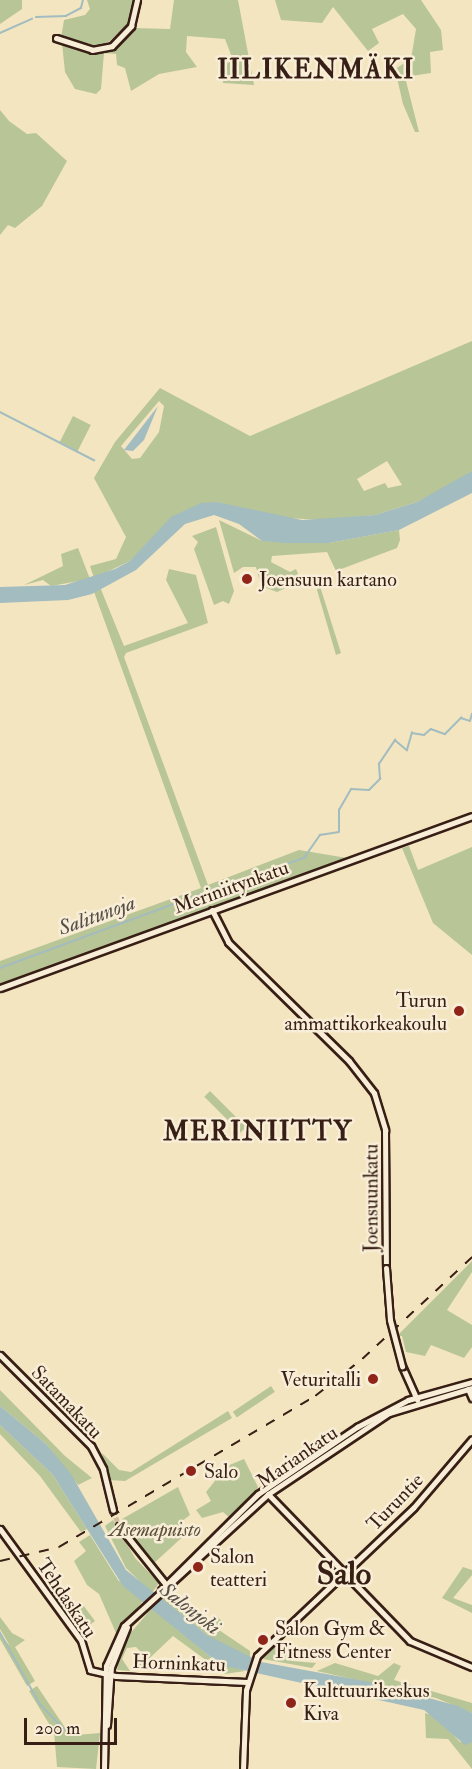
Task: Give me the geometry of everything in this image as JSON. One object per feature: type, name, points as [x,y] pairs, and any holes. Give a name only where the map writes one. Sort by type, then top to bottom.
[{"type":"main road","points":[[56,38],[92,50],[112,46],[131,26],[137,0]]},
{"type":"main road","name":"Meriniitynkatu","points":[[0,988],[472,816]]},
{"type":"main road","name":"Joensuunkatu","points":[[212,910],[228,942],[355,1066],[374,1093],[385,1130],[386,1268],[390,1320],[402,1366],[417,1400]]},
{"type":"main road","name":"Satamakatu","points":[[0,1355],[91,1446],[103,1469],[113,1510]]},
{"type":"main road","name":"Mariankatu","points":[[107,1675],[129,1623],[258,1494],[375,1416],[472,1382]]},
{"type":"main road","points":[[470,1388],[472,1398]]},
{"type":"main road","name":"Mariankatu","points":[[201,1552],[268,1494],[378,1420],[417,1400],[470,1388]]},
{"type":"main road","name":"Turuntie","points":[[247,1682],[257,1656],[414,1507],[472,1439]]},
{"type":"main road","points":[[268,1494],[410,1641],[472,1666]]},
{"type":"main road","points":[[119,1526],[167,1586]]},
{"type":"main road","name":"Tehdaskatu","points":[[0,1529],[81,1640],[90,1670],[107,1675]]},
{"type":"main road","points":[[104,1769],[107,1675]]},
{"type":"main road","points":[[104,1769],[107,1675]]},
{"type":"main road","name":"Horninkatu","points":[[107,1675],[247,1682]]},
{"type":"main road","points":[[243,1769],[247,1682]]},
{"type":"green space","points":[[0,0],[22,0],[22,9],[0,24]]},
{"type":"green space","points":[[87,0],[135,0],[132,20],[103,47],[61,38],[64,20],[85,15],[90,9]]},
{"type":"green space","points":[[174,0],[238,0],[254,85],[223,83],[222,66],[233,60],[225,39],[187,36],[186,52],[197,67],[159,74],[131,91],[125,68],[117,65],[116,54],[104,53],[101,89],[96,94],[75,89],[65,72],[62,43],[98,53],[121,43],[133,28],[170,29]]},
{"type":"green space","points":[[275,0],[421,0],[441,30],[443,50],[430,52],[431,73],[405,77],[419,132],[415,132],[403,104],[395,69],[411,59],[416,29],[403,14],[372,29],[379,43],[368,51],[333,7],[322,23],[281,20]]},
{"type":"green space","points":[[0,110],[9,121],[27,134],[36,133],[67,161],[42,206],[15,228],[8,225],[0,235]]},
{"type":"green space","points":[[472,341],[472,471],[450,485],[417,502],[375,515],[322,520],[269,517],[217,502],[149,544],[130,561],[94,578],[90,566],[116,559],[126,537],[94,478],[115,442],[160,388],[250,436]],"holes":[[[159,401],[164,406],[159,432],[140,458],[132,459],[121,446]],[[387,461],[402,485],[388,488],[385,483],[364,491],[357,479]]]},
{"type":"green space","points":[[73,416],[91,425],[78,451],[60,442]]},
{"type":"green space","points":[[219,520],[262,541],[329,543],[399,530],[400,540],[397,548],[336,571],[327,552],[272,556],[271,562],[290,572],[296,569],[301,581],[277,592],[261,586],[256,567],[243,567],[234,573]]},
{"type":"green space","points":[[216,527],[234,591],[229,604],[223,601],[214,605],[194,549],[198,542],[192,536]]},
{"type":"green space","points":[[78,548],[90,579],[51,586],[43,580],[24,585],[63,566],[61,554]]},
{"type":"green space","points":[[169,569],[196,575],[208,623],[126,653],[124,657],[208,885],[299,850],[347,858],[0,985],[0,961],[201,888],[93,589],[100,587],[124,646],[188,623],[166,580]]},
{"type":"green space","points":[[319,583],[341,653],[336,655],[317,590]]},
{"type":"green space","points":[[409,846],[418,870],[472,847],[472,955],[433,923],[402,848]]},
{"type":"green space","points":[[210,1091],[246,1127],[240,1133],[204,1097]]},
{"type":"green space","points":[[472,1261],[472,1272],[447,1310],[472,1325],[472,1347],[464,1358],[431,1345],[425,1356],[406,1352],[402,1336],[397,1336]]},
{"type":"green space","points":[[271,1386],[275,1392],[237,1418],[233,1412]]},
{"type":"green space","points":[[0,1390],[65,1456],[92,1478],[78,1485],[46,1444],[0,1406]]},
{"type":"green space","points":[[228,1411],[232,1418],[125,1481],[109,1480],[102,1453],[119,1470],[131,1472]]},
{"type":"green space","points":[[0,1425],[53,1475],[87,1529],[81,1532],[40,1476],[0,1434]]},
{"type":"green space","points":[[244,1459],[258,1487],[256,1492],[231,1519],[223,1512],[202,1518],[196,1510],[211,1501],[206,1492],[227,1466]]},
{"type":"green space","name":"Asemapuisto","points":[[178,1487],[190,1515],[181,1522],[188,1532],[153,1564],[123,1530],[119,1521],[128,1533],[122,1519]]},
{"type":"green space","points":[[113,1520],[135,1558],[159,1583],[152,1593],[126,1568],[105,1526]]},
{"type":"green space","points":[[90,1535],[118,1580],[143,1601],[116,1633],[99,1594],[87,1585],[74,1561],[86,1551],[79,1542]]},
{"type":"green space","points":[[463,1567],[472,1570],[472,1575],[453,1598],[472,1605],[472,1613],[442,1598]]},
{"type":"green space","points":[[168,1592],[204,1625],[217,1616],[224,1624],[219,1630],[250,1651],[250,1659],[210,1637],[161,1600]]},
{"type":"green space","points":[[80,1601],[95,1621],[82,1631],[67,1611]]},
{"type":"green space","points":[[152,1608],[212,1658],[245,1671],[225,1674],[173,1636],[137,1670],[134,1668],[142,1662],[142,1653],[136,1647],[127,1648],[122,1659],[130,1671],[117,1670],[122,1643]]},
{"type":"green space","points":[[0,1617],[12,1633],[25,1640],[15,1647],[35,1681],[27,1686],[0,1639],[0,1634],[10,1646],[0,1629]]},
{"type":"green space","points":[[279,1642],[292,1661],[316,1663],[312,1668],[263,1659]]},
{"type":"green space","points":[[335,1663],[378,1676],[394,1663],[401,1666],[394,1680],[472,1703],[472,1713],[436,1698],[317,1671]]},
{"type":"green space","points":[[37,1686],[66,1729],[77,1735],[100,1733],[96,1769],[57,1767],[54,1732],[29,1691]]},
{"type":"green space","points":[[425,1713],[436,1717],[460,1742],[472,1739],[472,1769],[448,1739],[426,1738]]},
{"type":"water","points":[[158,406],[144,440],[133,451],[124,450]]},
{"type":"water","points":[[472,471],[472,493],[399,530],[329,543],[285,543],[262,541],[239,524],[214,515],[185,524],[136,570],[92,594],[68,600],[0,603],[0,587],[65,585],[115,569],[130,561],[171,517],[201,503],[217,502],[302,520],[375,515],[417,502]]},
{"type":"water","points":[[0,1406],[46,1444],[71,1474],[126,1570],[207,1635],[261,1662],[370,1682],[458,1706],[472,1713],[472,1742],[465,1745],[424,1710],[225,1666],[212,1658],[123,1586],[53,1475],[0,1425]]},
{"type":"waterway","points":[[36,17],[66,16],[81,8],[83,0]]},
{"type":"waterway","points":[[0,33],[32,19]]},
{"type":"waterway","points":[[0,412],[94,460]]},
{"type":"waterway","name":"Salitunoja","points":[[209,891],[304,858],[320,835],[339,832],[339,810],[351,789],[369,790],[380,779],[379,764],[395,740],[407,750],[412,733],[424,735],[431,729],[445,734],[461,718],[470,721],[472,714]]},
{"type":"waterway","name":"Salitunoja","points":[[0,968],[204,893]]},
{"type":"waterway","points":[[0,1632],[40,1704],[64,1729]]},
{"type":"tunnel","points":[[113,1510],[119,1526]]},
{"type":"railway","points":[[0,1561],[59,1547],[315,1396],[362,1359],[472,1257]]},
{"type":"place","name":"Joensuun kartano","points":[[247,579]]},
{"type":"place","name":"Turun ammattikorkeakoulu","points":[[459,1011]]},
{"type":"place","name":"Veturitalli","points":[[373,1379]]},
{"type":"place","name":"Salo","points":[[191,1471]]},
{"type":"place","name":"Salon teatteri","points":[[198,1567]]},
{"type":"place","name":"Salon Gym & Fitness Center","points":[[263,1640]]},
{"type":"place","name":"Kulttuurikeskus Kiva","points":[[291,1703]]},
{"type":"district","name":"IILIKENMÄKI","points":[[316,71]]},
{"type":"district","name":"MERINIITTY","points":[[258,1133]]},
{"type":"district","name":"Salo","points":[[344,1574]]},
{"type":"water label","name":"Salonjoki","points":[[190,1609]]}]
